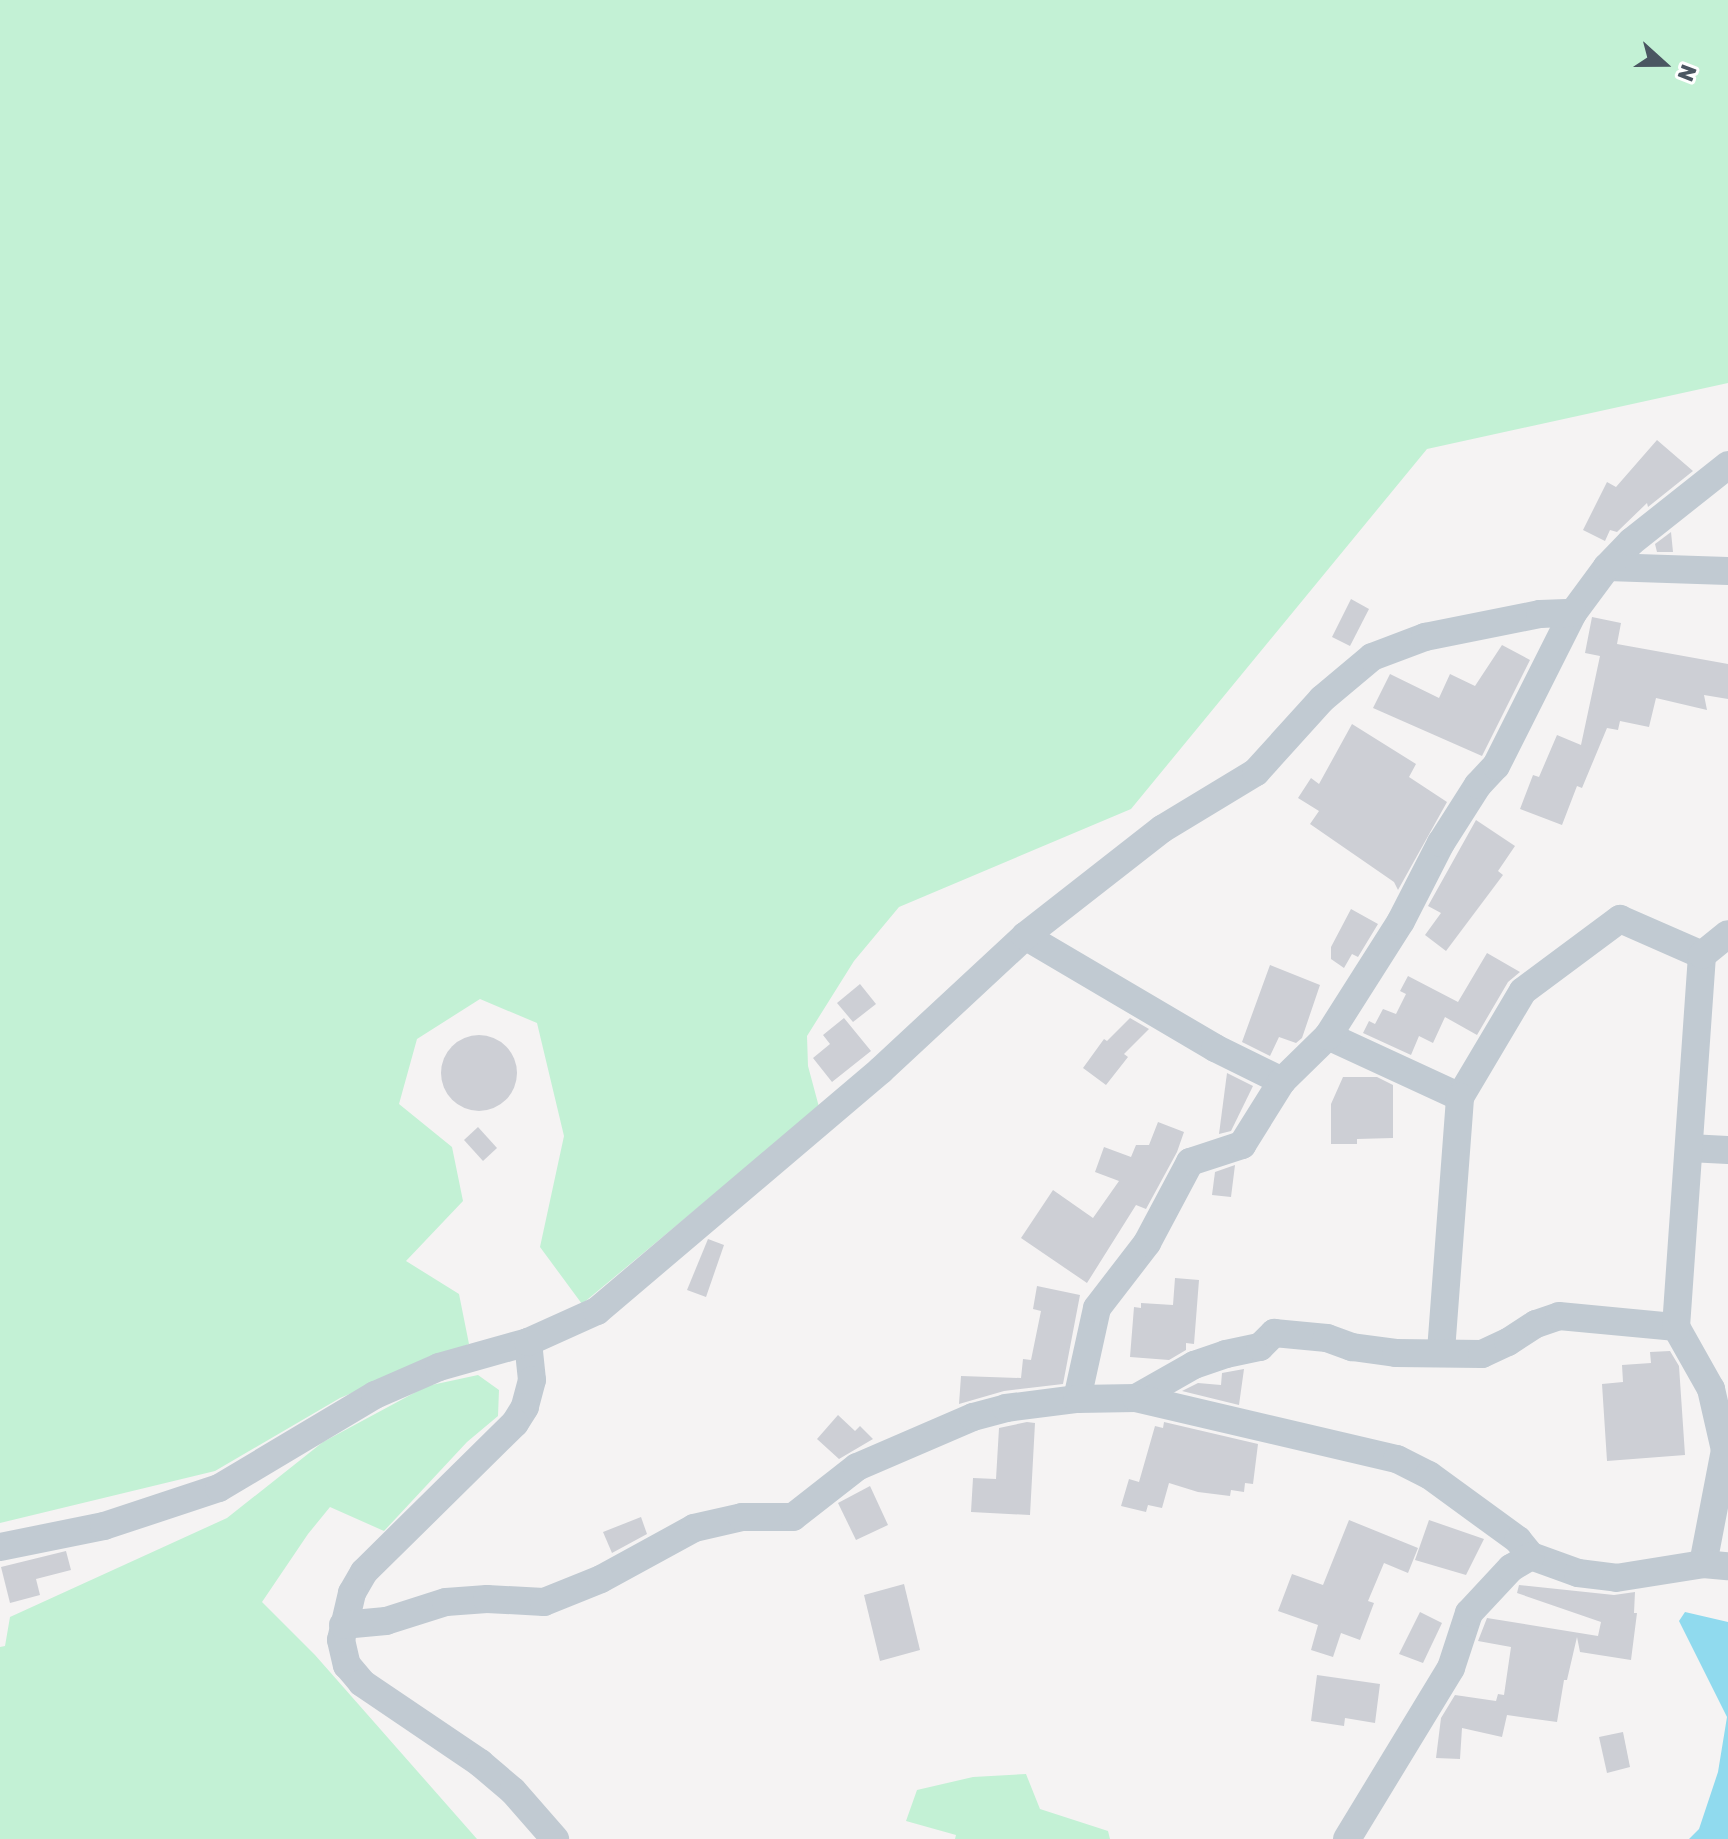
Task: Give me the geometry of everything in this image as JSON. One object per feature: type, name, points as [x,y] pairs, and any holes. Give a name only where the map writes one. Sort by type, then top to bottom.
[{"type":"street","points":[[1077,1399],[1097,1308],[1147,1243],[1190,1162],[1242,1145],[1282,1081],[1328,1036],[1401,921],[1441,843],[1478,785],[1496,766],[1573,613],[1607,567],[1631,542],[1728,465]]},
{"type":"street","points":[[1607,567],[1728,571]]},
{"type":"street","points":[[0,1547],[104,1526],[219,1488],[375,1395],[439,1367],[528,1342],[597,1311],[881,1070],[1025,936],[1162,829],[1256,772],[1322,699],[1372,657],[1425,637],[1540,614],[1573,613]]},
{"type":"street","points":[[1441,1351],[1460,1097],[1523,991],[1620,919],[1702,955]]},
{"type":"street","points":[[343,1625],[386,1621],[446,1602],[487,1599],[544,1602],[601,1579],[694,1528],[742,1517],[793,1517],[857,1467],[973,1417],[1006,1408],[1077,1399],[1136,1398],[1397,1459],[1429,1475],[1518,1540],[1531,1556],[1578,1573],[1616,1578],[1716,1565],[1725,1450],[1711,1389],[1676,1327],[1702,955],[1728,934]]},
{"type":"street","points":[[1025,936],[1215,1048],[1282,1081]]},
{"type":"street","points":[[1328,1036],[1460,1097]]},
{"type":"street","points":[[1689,1148],[1728,1150]]},
{"type":"street","points":[[1136,1398],[1194,1365],[1260,1347],[1274,1333],[1327,1338],[1352,1347],[1396,1353],[1441,1351],[1482,1354],[1536,1324],[1559,1316],[1676,1327]]},
{"type":"street","points":[[528,1342],[532,1380],[525,1407],[515,1423],[364,1572],[352,1593],[341,1640],[347,1665],[362,1683],[480,1763],[513,1791],[555,1839]]},
{"type":"street","points":[[1347,1839],[1451,1668],[1469,1613],[1511,1568],[1531,1556]]},
{"type":"green space","points":[[0,0],[1728,0],[1728,383],[1427,449],[1131,809],[899,907],[854,961],[807,1036],[808,1066],[819,1107],[582,1304],[540,1247],[564,1136],[537,1023],[480,999],[417,1039],[399,1104],[452,1147],[463,1201],[406,1261],[459,1294],[469,1344],[340,1398],[215,1471],[0,1523]]},
{"type":"green space","points":[[478,1375],[499,1390],[498,1416],[467,1442],[384,1531],[330,1507],[262,1602],[315,1655],[477,1839],[0,1839],[0,1647],[5,1646],[10,1617],[227,1518],[323,1442],[427,1386]]},
{"type":"green space","points":[[1026,1774],[1040,1809],[1108,1831],[1110,1839],[955,1839],[956,1835],[906,1821],[917,1790],[973,1777]]},
{"type":"water","points":[[1685,1612],[1728,1622],[1728,1839],[1689,1839],[1699,1829],[1718,1772],[1727,1717],[1679,1621]]},
{"type":"building","points":[[1657,440],[1693,471],[1648,507],[1647,503],[1617,532],[1610,530],[1605,541],[1583,530],[1607,482],[1616,487]]},
{"type":"building","points":[[1671,532],[1673,552],[1657,552],[1655,544]]},
{"type":"building","points":[[1351,599],[1369,609],[1350,646],[1332,637]]},
{"type":"building","points":[[1592,617],[1621,623],[1617,644],[1728,664],[1728,699],[1704,695],[1707,710],[1656,698],[1649,727],[1620,721],[1618,730],[1607,728],[1582,788],[1577,786],[1562,825],[1520,809],[1533,775],[1539,777],[1557,735],[1581,745],[1600,656],[1585,653]]},
{"type":"building","points":[[1502,645],[1530,660],[1482,756],[1373,708],[1390,674],[1439,698],[1450,674],[1475,686]]},
{"type":"building","points":[[1352,724],[1416,764],[1409,777],[1447,802],[1398,890],[1394,882],[1310,824],[1319,811],[1298,798],[1311,778],[1319,784]]},
{"type":"building","points":[[1476,820],[1515,846],[1498,871],[1503,875],[1446,951],[1425,935],[1441,913],[1428,906]]},
{"type":"building","points":[[1351,909],[1378,924],[1358,957],[1352,954],[1344,968],[1331,959],[1331,947]]},
{"type":"building","points":[[1487,953],[1520,972],[1508,982],[1477,1035],[1445,1017],[1433,1043],[1419,1036],[1411,1055],[1363,1033],[1369,1021],[1375,1024],[1383,1009],[1396,1014],[1406,994],[1400,991],[1408,976],[1458,1002]]},
{"type":"building","points":[[1270,965],[1320,985],[1302,1038],[1296,1043],[1279,1037],[1270,1056],[1242,1042]]},
{"type":"building","points":[[860,984],[876,1004],[853,1022],[837,1003]]},
{"type":"building","points":[[844,1018],[871,1051],[832,1082],[813,1058],[830,1044],[823,1035]]},
{"type":"building","points":[[1130,1018],[1149,1029],[1124,1054],[1128,1057],[1106,1085],[1083,1068],[1104,1039],[1107,1041]]},
{"type":"building","points":[[479,1035],[493,1038],[506,1046],[514,1059],[517,1073],[514,1087],[506,1100],[493,1108],[479,1111],[465,1108],[452,1100],[444,1087],[441,1073],[444,1059],[452,1046],[465,1038]]},
{"type":"building","points":[[1227,1073],[1253,1086],[1231,1131],[1219,1134]]},
{"type":"building","points":[[1343,1077],[1377,1077],[1393,1085],[1393,1138],[1357,1139],[1357,1144],[1331,1144],[1331,1104]]},
{"type":"building","points":[[1158,1122],[1184,1132],[1177,1152],[1146,1209],[1136,1205],[1087,1283],[1021,1238],[1053,1190],[1093,1218],[1119,1181],[1095,1172],[1104,1147],[1131,1157],[1136,1145],[1149,1145]]},
{"type":"building","points":[[478,1127],[497,1148],[483,1161],[464,1140]]},
{"type":"building","points":[[1235,1165],[1231,1197],[1212,1195],[1215,1172]]},
{"type":"building","points":[[708,1239],[724,1245],[706,1297],[687,1290]]},
{"type":"building","points":[[1175,1278],[1199,1280],[1194,1344],[1186,1343],[1186,1350],[1169,1360],[1130,1357],[1134,1307],[1141,1308],[1141,1303],[1173,1305]]},
{"type":"building","points":[[1037,1286],[1080,1295],[1063,1384],[1004,1391],[959,1404],[961,1376],[1021,1378],[1023,1359],[1031,1360],[1041,1311],[1033,1309]]},
{"type":"building","points":[[1670,1351],[1679,1366],[1685,1455],[1607,1461],[1602,1384],[1623,1382],[1622,1365],[1651,1363],[1650,1352]]},
{"type":"building","points":[[1244,1369],[1239,1405],[1182,1391],[1198,1383],[1221,1385],[1222,1373]]},
{"type":"building","points":[[838,1415],[855,1431],[860,1426],[873,1439],[839,1459],[817,1439]]},
{"type":"building","points":[[1164,1422],[1258,1444],[1253,1484],[1245,1483],[1244,1492],[1231,1490],[1230,1496],[1198,1492],[1169,1483],[1162,1508],[1148,1505],[1146,1512],[1121,1506],[1129,1479],[1139,1482],[1155,1426],[1163,1428]]},
{"type":"building","points":[[1035,1423],[1030,1515],[971,1512],[973,1478],[996,1479],[999,1428]]},
{"type":"building","points":[[870,1486],[888,1525],[856,1540],[838,1503]]},
{"type":"building","points":[[641,1517],[647,1534],[612,1553],[603,1532]]},
{"type":"building","points":[[1349,1520],[1418,1548],[1408,1573],[1384,1563],[1368,1601],[1374,1603],[1360,1640],[1341,1633],[1333,1657],[1311,1650],[1318,1625],[1278,1611],[1292,1574],[1323,1585]]},
{"type":"building","points":[[1429,1520],[1484,1539],[1466,1575],[1415,1560]]},
{"type":"building","points":[[66,1551],[71,1570],[36,1579],[40,1595],[10,1603],[1,1567]]},
{"type":"building","points":[[904,1584],[920,1650],[880,1661],[864,1595]]},
{"type":"building","points":[[1519,1585],[1614,1595],[1635,1592],[1634,1613],[1637,1613],[1631,1660],[1580,1652],[1577,1637],[1567,1680],[1564,1680],[1557,1722],[1507,1715],[1502,1737],[1462,1728],[1460,1759],[1436,1758],[1441,1718],[1455,1695],[1496,1701],[1498,1694],[1504,1695],[1511,1647],[1478,1641],[1487,1618],[1598,1636],[1601,1622],[1517,1593]]},
{"type":"building","points":[[1420,1612],[1442,1623],[1423,1663],[1399,1654]]},
{"type":"building","points":[[1317,1675],[1380,1684],[1375,1723],[1345,1718],[1344,1726],[1311,1721]]},
{"type":"building","points":[[1623,1732],[1630,1767],[1607,1773],[1599,1737]]}]
